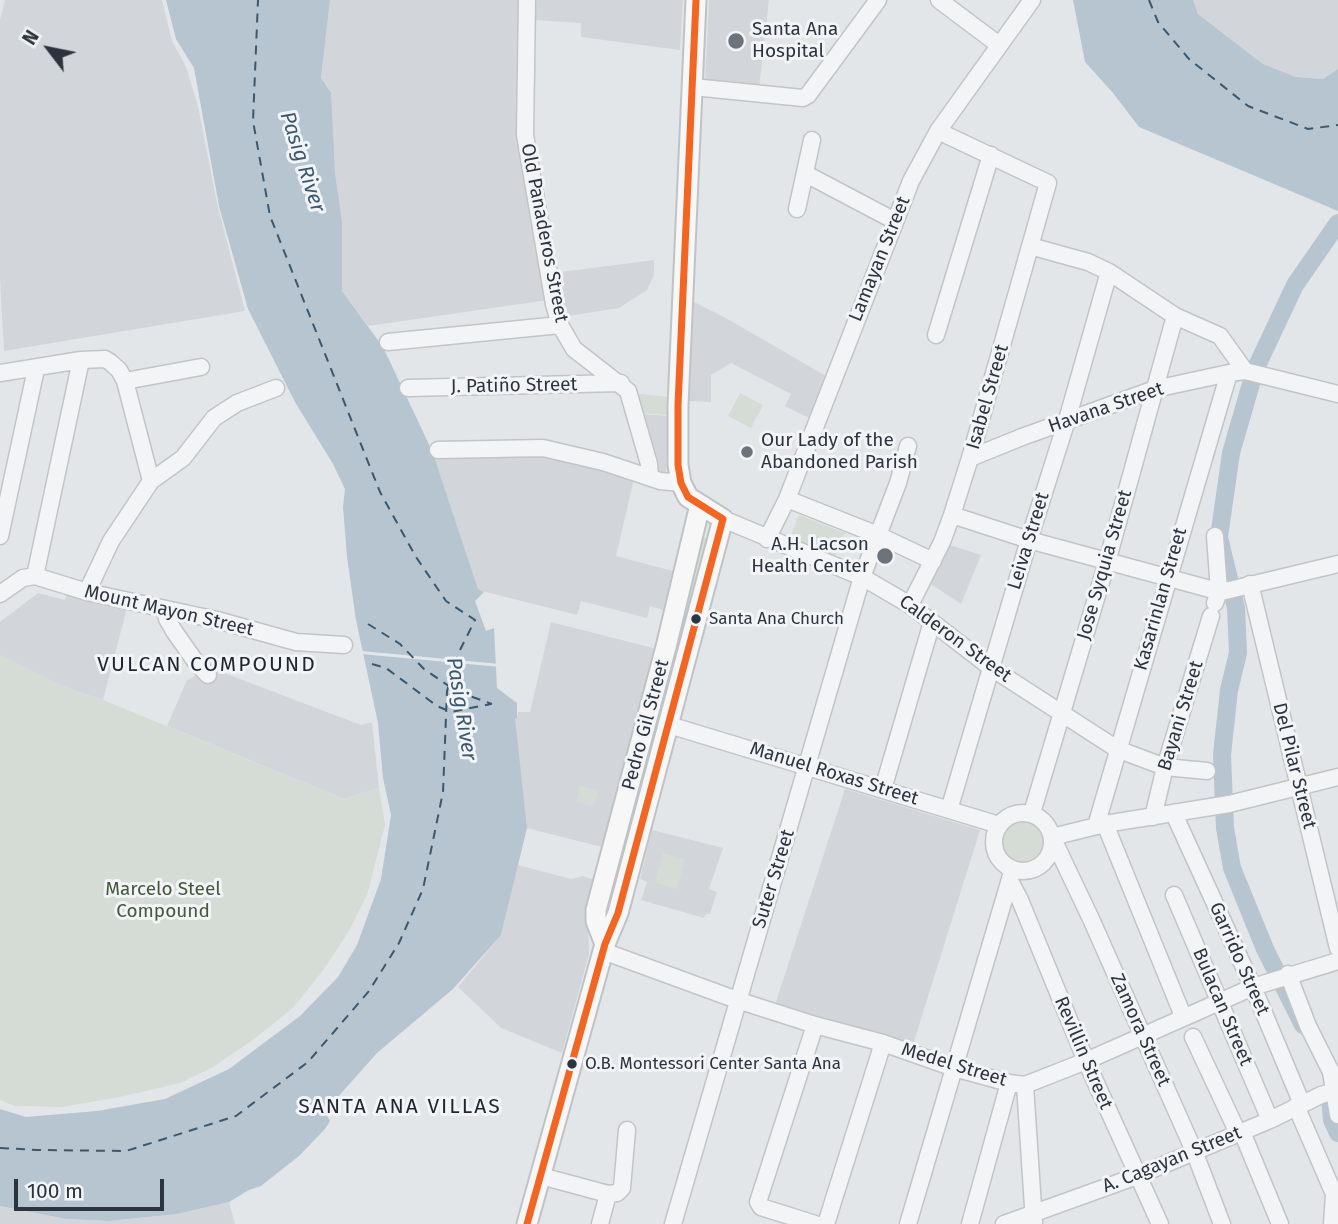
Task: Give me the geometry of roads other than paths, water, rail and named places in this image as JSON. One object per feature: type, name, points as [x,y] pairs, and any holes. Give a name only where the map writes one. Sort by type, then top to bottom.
[{"type":"main road","points":[[681,483],[678,465],[678,405],[696,0]]},
{"type":"main road","name":"Calderon Street","points":[[681,483],[688,497],[723,519]]},
{"type":"main road","name":"Pedro Gil Street","points":[[604,947],[596,921],[596,910],[666,647],[700,505]]},
{"type":"main road","name":"Pedro Gil Street","points":[[527,1224],[604,947],[618,913],[723,519]]},
{"type":"street","name":"Old Panaderos Street","points":[[527,0],[524,135],[560,326],[574,349],[628,391],[650,476]]},
{"type":"street","points":[[693,87],[797,99],[808,96],[878,0]]},
{"type":"street","points":[[939,0],[999,45]]},
{"type":"street","name":"Lamayan Street","points":[[767,538],[787,499],[911,181],[938,131],[1032,0]]},
{"type":"street","points":[[936,335],[991,155],[938,131]]},
{"type":"street","points":[[797,209],[812,140]]},
{"type":"street","name":"Isabel Street","points":[[910,604],[933,561],[952,515],[1048,183],[991,155]]},
{"type":"street","points":[[806,174],[895,221]]},
{"type":"street","points":[[1030,246],[1088,262],[1109,272],[1175,316],[1220,336],[1245,372],[1338,394]]},
{"type":"street","name":"Leiva Street","points":[[949,810],[1028,540],[1068,420],[1109,272]]},
{"type":"street","name":"Jose Syquia Street","points":[[1032,813],[1107,562],[1175,316]]},
{"type":"street","points":[[388,342],[560,326]]},
{"type":"street","points":[[0,373],[81,360],[105,359],[119,370],[125,381],[151,481]]},
{"type":"street","points":[[0,594],[23,578],[35,576],[81,360]]},
{"type":"street","points":[[125,381],[201,367]]},
{"type":"street","points":[[0,536],[36,369]]},
{"type":"street","name":"Havana Street","points":[[970,458],[1155,389],[1245,372]]},
{"type":"street","name":"Kasarinlan Street","points":[[1100,825],[1117,749],[1167,578],[1245,372]]},
{"type":"street","name":"J. Patiño Street","points":[[408,388],[621,383]]},
{"type":"street","points":[[87,592],[111,541],[151,481],[183,458],[214,418],[237,403],[276,388]]},
{"type":"street","name":"Suter Street","points":[[673,1224],[862,577],[898,483],[908,446]]},
{"type":"street","points":[[438,450],[543,448],[603,462],[636,475],[681,483]]},
{"type":"street","points":[[787,499],[878,535],[933,561]]},
{"type":"street","points":[[952,515],[1028,540],[1167,578],[1220,598],[1250,584],[1338,564]]},
{"type":"street","name":"Calderon Street","points":[[723,519],[862,577],[910,604],[990,667],[1117,749],[1165,767],[1207,771]]},
{"type":"street","name":"Bayani Street","points":[[1153,817],[1165,767],[1220,598],[1215,536]]},
{"type":"street","name":"Mount Mayon Street","points":[[35,576],[87,592],[217,620],[296,642],[344,645]]},
{"type":"street","name":"Del Pilar Street","points":[[1250,584],[1338,948]]},
{"type":"street","points":[[165,609],[174,631],[208,675]]},
{"type":"street","points":[[883,789],[932,622]]},
{"type":"street","name":"Manuel Roxas Street","points":[[669,725],[999,825]]},
{"type":"street","points":[[1053,838],[1100,825],[1207,809],[1338,777]]},
{"type":"street","points":[[1016,813],[1032,813],[1046,822],[1053,838],[1050,853],[1042,864],[1012,875],[995,851],[995,833],[999,825],[1016,813]]},
{"type":"street","name":"Garrido Street","points":[[1174,814],[1253,986],[1334,1194],[1332,1224]]},
{"type":"street","points":[[1100,825],[1184,1016]]},
{"type":"street","name":"Zamora Street","points":[[1053,838],[1143,1035],[1222,1224]]},
{"type":"street","points":[[908,1224],[1012,875]]},
{"type":"street","name":"Revillin Street","points":[[1012,875],[1086,1061],[1160,1224]]},
{"type":"street","name":"Bulacan Street","points":[[1174,895],[1270,1120]]},
{"type":"street","name":"Medel Street","points":[[604,947],[737,1000],[883,1043],[954,1068],[1017,1084],[1086,1061],[1253,986],[1338,961]]},
{"type":"street","points":[[1283,976],[1331,1072],[1331,1092],[1338,1115]]},
{"type":"street","points":[[815,1224],[760,1206],[758,1202],[816,1025]]},
{"type":"street","points":[[1193,1037],[1240,1133],[1280,1224]]},
{"type":"street","points":[[826,1224],[883,1043]]},
{"type":"street","points":[[1017,1084],[1034,1219]]},
{"type":"street","points":[[970,1224],[1017,1084]]},
{"type":"street","name":"A. Cagayan Street","points":[[1004,1224],[1034,1219],[1331,1092]]},
{"type":"street","points":[[541,1176],[608,1194],[617,1193],[622,1188],[627,1130]]},
{"type":"street","points":[[600,1224],[608,1194]]},
{"type":"water","name":"Pasig River","points":[[166,0],[330,0],[321,78],[331,93],[335,173],[342,221],[342,291],[383,347],[433,453],[478,589],[484,592],[475,601],[486,631],[494,628],[497,688],[517,703],[515,718],[527,828],[501,935],[453,989],[377,1053],[329,1107],[327,1116],[330,1121],[299,1156],[261,1186],[229,1202],[177,1214],[109,1221],[66,1219],[0,1206],[0,1109],[26,1117],[97,1111],[165,1099],[229,1069],[300,1016],[338,977],[357,945],[381,879],[391,815],[383,778],[378,723],[356,620],[347,557],[343,507],[345,489],[295,402],[248,309],[219,206],[194,68],[176,39]]},
{"type":"water","points":[[1073,0],[1193,0],[1198,14],[1263,64],[1296,77],[1323,79],[1338,69],[1338,211],[1139,127],[1085,62]]},
{"type":"waterway","points":[[1303,1025],[1265,949],[1232,868],[1225,828],[1222,755],[1229,690],[1238,653],[1236,608],[1219,537],[1231,453],[1255,370],[1295,285],[1338,223]]},
{"type":"waterway","points":[[1330,1096],[1332,1120],[1338,1133]]},
{"type":"place","name":"Santa Ana Hospital","points":[[736,41]]},
{"type":"place","name":"Our Lady of the Abandoned Parish","points":[[747,452]]},
{"type":"place","name":"A.H. Lacson Health Center","points":[[885,556]]},
{"type":"place","name":"Santa Ana Church","points":[[696,619]]},
{"type":"place","name":"O.B. Montessori Center Santa Ana","points":[[572,1064]]},
{"type":"district","name":"VULCAN COMPOUND","points":[[207,665]]},
{"type":"district","name":"SANTA ANA VILLAS","points":[[400,1107]]},
{"type":"park label","name":"Marcelo Steel Compound","points":[[163,901]]}]
